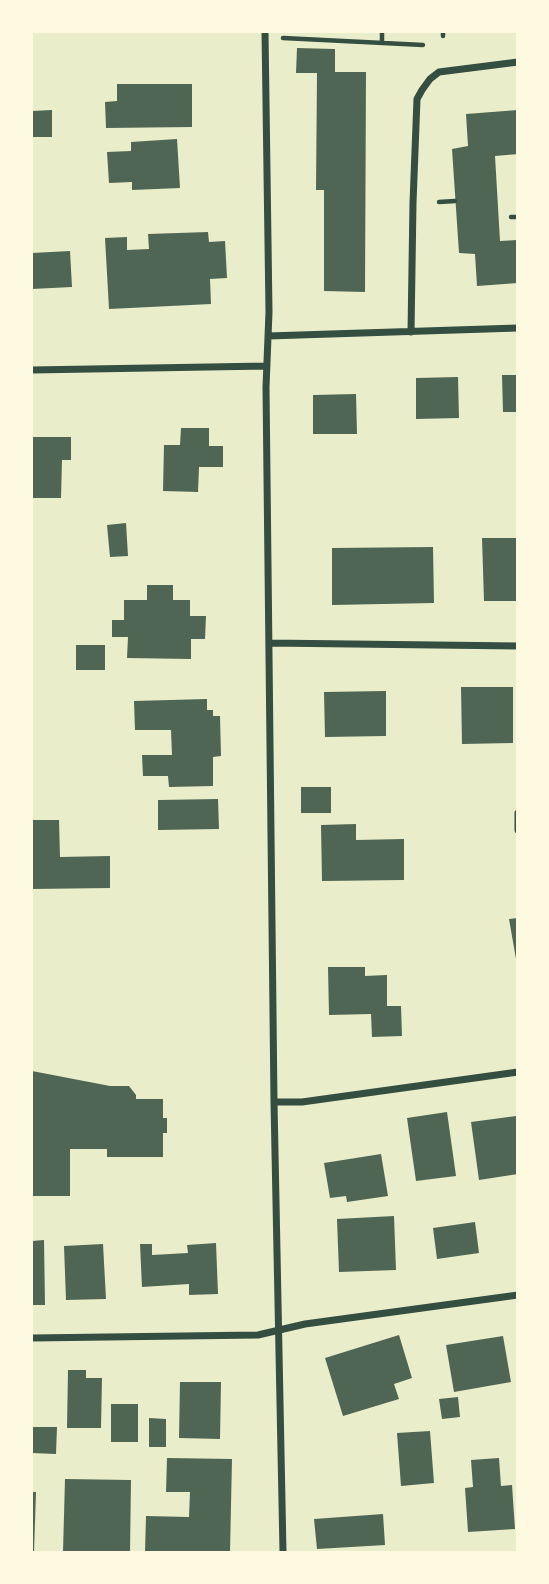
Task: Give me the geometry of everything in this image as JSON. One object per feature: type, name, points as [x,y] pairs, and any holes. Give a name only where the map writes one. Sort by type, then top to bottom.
[{"type":"street","points":[[265,34],[274,1102],[283,1552]]},
{"type":"street","points":[[411,332],[418,99],[422,90],[439,72],[517,62]]},
{"type":"street","points":[[268,337],[517,328]]},
{"type":"street","points":[[32,370],[267,366]]},
{"type":"street","points":[[269,643],[517,646]]},
{"type":"street","points":[[517,813],[517,830]]},
{"type":"street","points":[[274,1102],[302,1102],[517,1072]]},
{"type":"street","points":[[32,1338],[258,1335],[305,1324],[517,1295]]},
{"type":"path","points":[[382,32],[382,43]]},
{"type":"path","points":[[265,34],[334,42],[423,45]]},
{"type":"path","points":[[439,202],[455,201]]},
{"type":"building","points":[[297,48],[335,49],[335,72],[366,72],[365,292],[324,291],[324,190],[316,190],[317,73],[296,73]]},
{"type":"building","points":[[117,84],[192,84],[192,127],[106,128],[105,102],[117,101]]},
{"type":"building","points":[[52,110],[52,137],[32,137],[32,111]]},
{"type":"building","points":[[518,110],[518,154],[495,156],[500,241],[518,240],[518,283],[477,286],[475,254],[459,253],[452,149],[468,146],[466,114]]},
{"type":"building","points":[[177,139],[180,188],[132,190],[132,182],[109,183],[107,152],[131,151],[131,142]]},
{"type":"building","points":[[208,232],[209,242],[225,241],[227,278],[210,279],[211,304],[109,309],[105,238],[127,237],[127,250],[149,249],[148,234]]},
{"type":"building","points":[[70,251],[72,287],[32,289],[32,253]]},
{"type":"building","points":[[502,375],[518,375],[518,412],[503,412]]},
{"type":"building","points":[[458,377],[459,418],[416,419],[416,378]]},
{"type":"building","points":[[356,394],[357,434],[313,434],[313,395]]},
{"type":"building","points":[[181,428],[209,428],[209,446],[223,446],[223,467],[199,467],[198,492],[163,491],[164,445],[180,445]]},
{"type":"building","points":[[32,437],[71,437],[71,460],[62,460],[61,498],[32,498]]},
{"type":"building","points":[[126,523],[128,556],[110,557],[107,525]]},
{"type":"building","points":[[482,538],[518,538],[518,601],[484,601]]},
{"type":"building","points":[[433,547],[434,603],[332,605],[332,548]]},
{"type":"building","points":[[147,585],[173,585],[173,600],[190,600],[190,616],[206,616],[205,639],[191,639],[191,659],[127,658],[128,637],[112,637],[112,620],[124,620],[124,600],[147,600]]},
{"type":"building","points":[[76,645],[105,645],[105,670],[76,670]]},
{"type":"building","points":[[461,687],[513,687],[513,743],[462,744]]},
{"type":"building","points":[[386,691],[386,736],[325,737],[324,692]]},
{"type":"building","points":[[207,699],[207,710],[213,710],[213,716],[220,716],[221,756],[213,757],[213,786],[169,787],[168,776],[143,776],[142,755],[172,755],[171,730],[135,730],[134,701]]},
{"type":"building","points":[[301,787],[331,787],[331,813],[301,813]]},
{"type":"building","points":[[218,799],[219,829],[158,830],[158,800]]},
{"type":"building","points":[[32,820],[59,820],[60,857],[110,856],[110,888],[32,889]]},
{"type":"building","points":[[356,824],[356,840],[404,839],[404,880],[322,881],[321,825]]},
{"type":"building","points":[[518,918],[518,959],[516,959],[509,919]]},
{"type":"building","points":[[328,967],[365,967],[365,976],[387,975],[387,1006],[401,1006],[402,1036],[372,1037],[371,1014],[329,1015]]},
{"type":"building","points":[[32,1071],[110,1086],[129,1086],[136,1099],[163,1099],[163,1118],[167,1118],[167,1133],[163,1133],[163,1157],[107,1157],[107,1149],[70,1149],[70,1196],[32,1196]]},
{"type":"building","points":[[447,1112],[456,1176],[416,1181],[407,1118]]},
{"type":"building","points":[[516,1116],[518,1174],[479,1180],[471,1122]]},
{"type":"building","points":[[381,1154],[388,1196],[347,1202],[346,1196],[330,1198],[324,1163]]},
{"type":"building","points":[[394,1216],[396,1270],[339,1272],[337,1219]]},
{"type":"building","points":[[475,1222],[479,1253],[437,1259],[433,1228]]},
{"type":"building","points":[[44,1240],[45,1305],[32,1305],[32,1241]]},
{"type":"building","points":[[216,1243],[218,1294],[189,1295],[189,1284],[142,1287],[140,1244],[152,1244],[152,1255],[188,1253],[187,1245]]},
{"type":"building","points":[[103,1244],[106,1299],[66,1300],[64,1246]]},
{"type":"building","points":[[399,1335],[412,1378],[394,1384],[399,1399],[343,1416],[325,1358]]},
{"type":"building","points":[[503,1336],[511,1382],[454,1392],[446,1345]]},
{"type":"building","points":[[68,1370],[86,1370],[86,1378],[102,1378],[101,1428],[67,1428]]},
{"type":"building","points":[[180,1382],[221,1382],[220,1439],[179,1438]]},
{"type":"building","points":[[458,1397],[460,1417],[442,1419],[439,1399]]},
{"type":"building","points":[[111,1404],[138,1404],[138,1442],[111,1442]]},
{"type":"building","points":[[149,1418],[166,1419],[166,1447],[149,1447]]},
{"type":"building","points":[[32,1427],[57,1427],[56,1454],[32,1453]]},
{"type":"building","points":[[430,1431],[434,1483],[401,1486],[397,1433]]},
{"type":"building","points":[[167,1458],[232,1459],[230,1552],[145,1552],[146,1516],[189,1517],[190,1492],[166,1492]]},
{"type":"building","points":[[499,1458],[501,1486],[512,1485],[515,1529],[468,1532],[465,1488],[473,1487],[471,1460]]},
{"type":"building","points":[[65,1479],[131,1480],[130,1552],[63,1552]]},
{"type":"building","points":[[32,1492],[36,1492],[34,1552],[32,1552]]},
{"type":"building","points":[[383,1514],[385,1545],[317,1549],[314,1519]]}]
